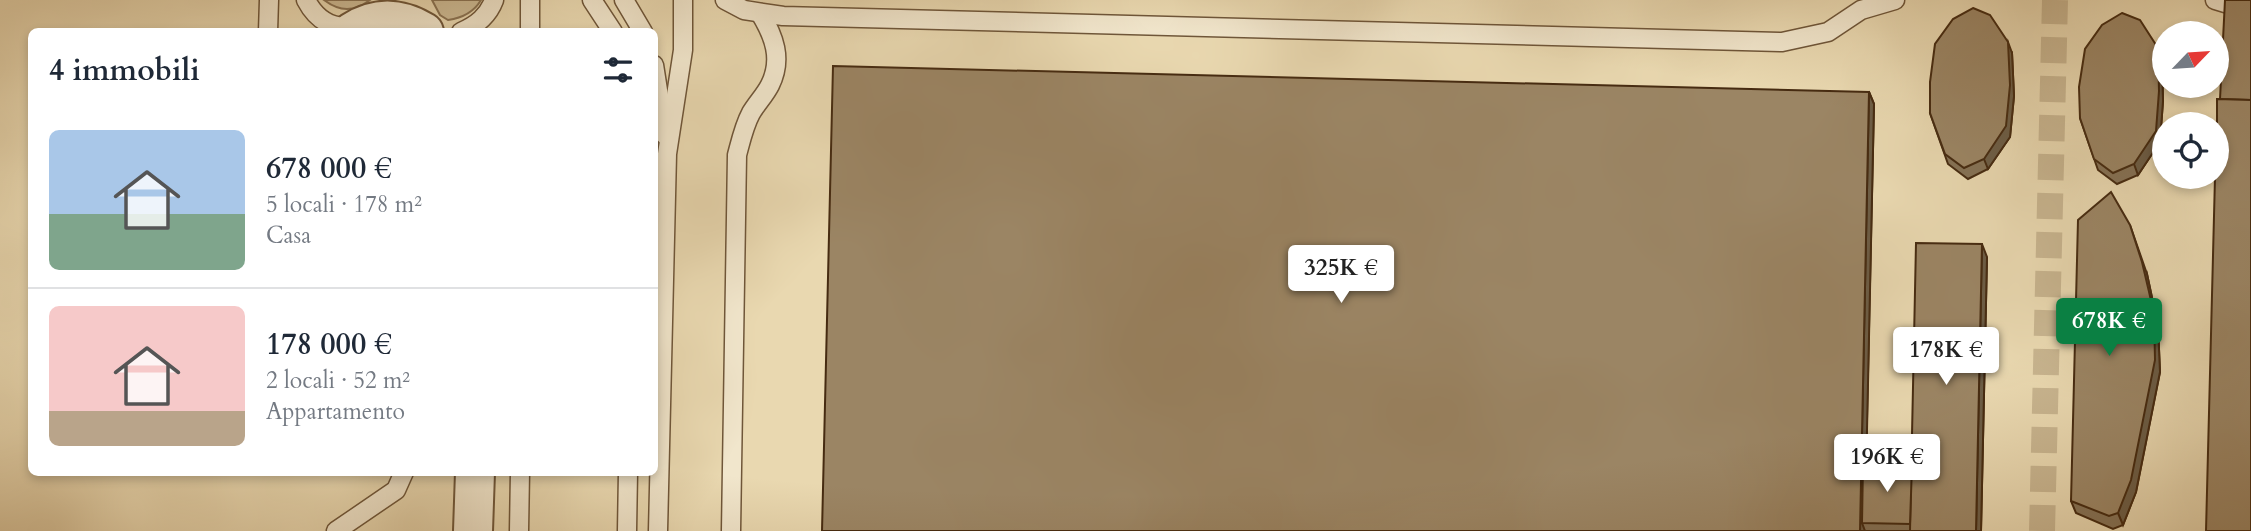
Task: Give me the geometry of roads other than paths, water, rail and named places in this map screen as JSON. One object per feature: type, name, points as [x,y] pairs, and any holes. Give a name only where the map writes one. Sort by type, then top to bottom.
[{"type":"street","points":[[422,0],[423,28]]},
{"type":"street","points":[[368,18],[395,19],[418,28]]},
{"type":"street","points":[[473,531],[475,480]]},
{"type":"lane","points":[[268,28],[269,0]]},
{"type":"lane","points":[[306,0],[326,23],[348,28],[368,18]]},
{"type":"lane","points":[[467,28],[489,12],[494,0]]},
{"type":"lane","points":[[530,0],[530,28]]},
{"type":"lane","points":[[592,0],[610,28]]},
{"type":"lane","points":[[624,0],[641,28]]},
{"type":"lane","points":[[658,531],[667,154],[683,50],[683,0]]},
{"type":"lane","points":[[725,0],[752,11],[783,16],[1782,42],[1828,32],[1862,5],[1895,0]]},
{"type":"lane","points":[[2215,0],[2251,11]]},
{"type":"lane","points":[[731,531],[737,155],[743,130],[770,86],[777,60],[772,33],[752,11]]},
{"type":"lane","points":[[658,92],[667,154]]},
{"type":"lane","points":[[396,490],[402,476]]},
{"type":"lane","points":[[336,531],[413,476]]},
{"type":"lane","points":[[519,531],[520,476]]},
{"type":"lane","points":[[626,531],[628,476]]},
{"type":"lane","points":[[453,531],[475,480]]},
{"type":"tunnel","points":[[2042,531],[2055,0]]}]
